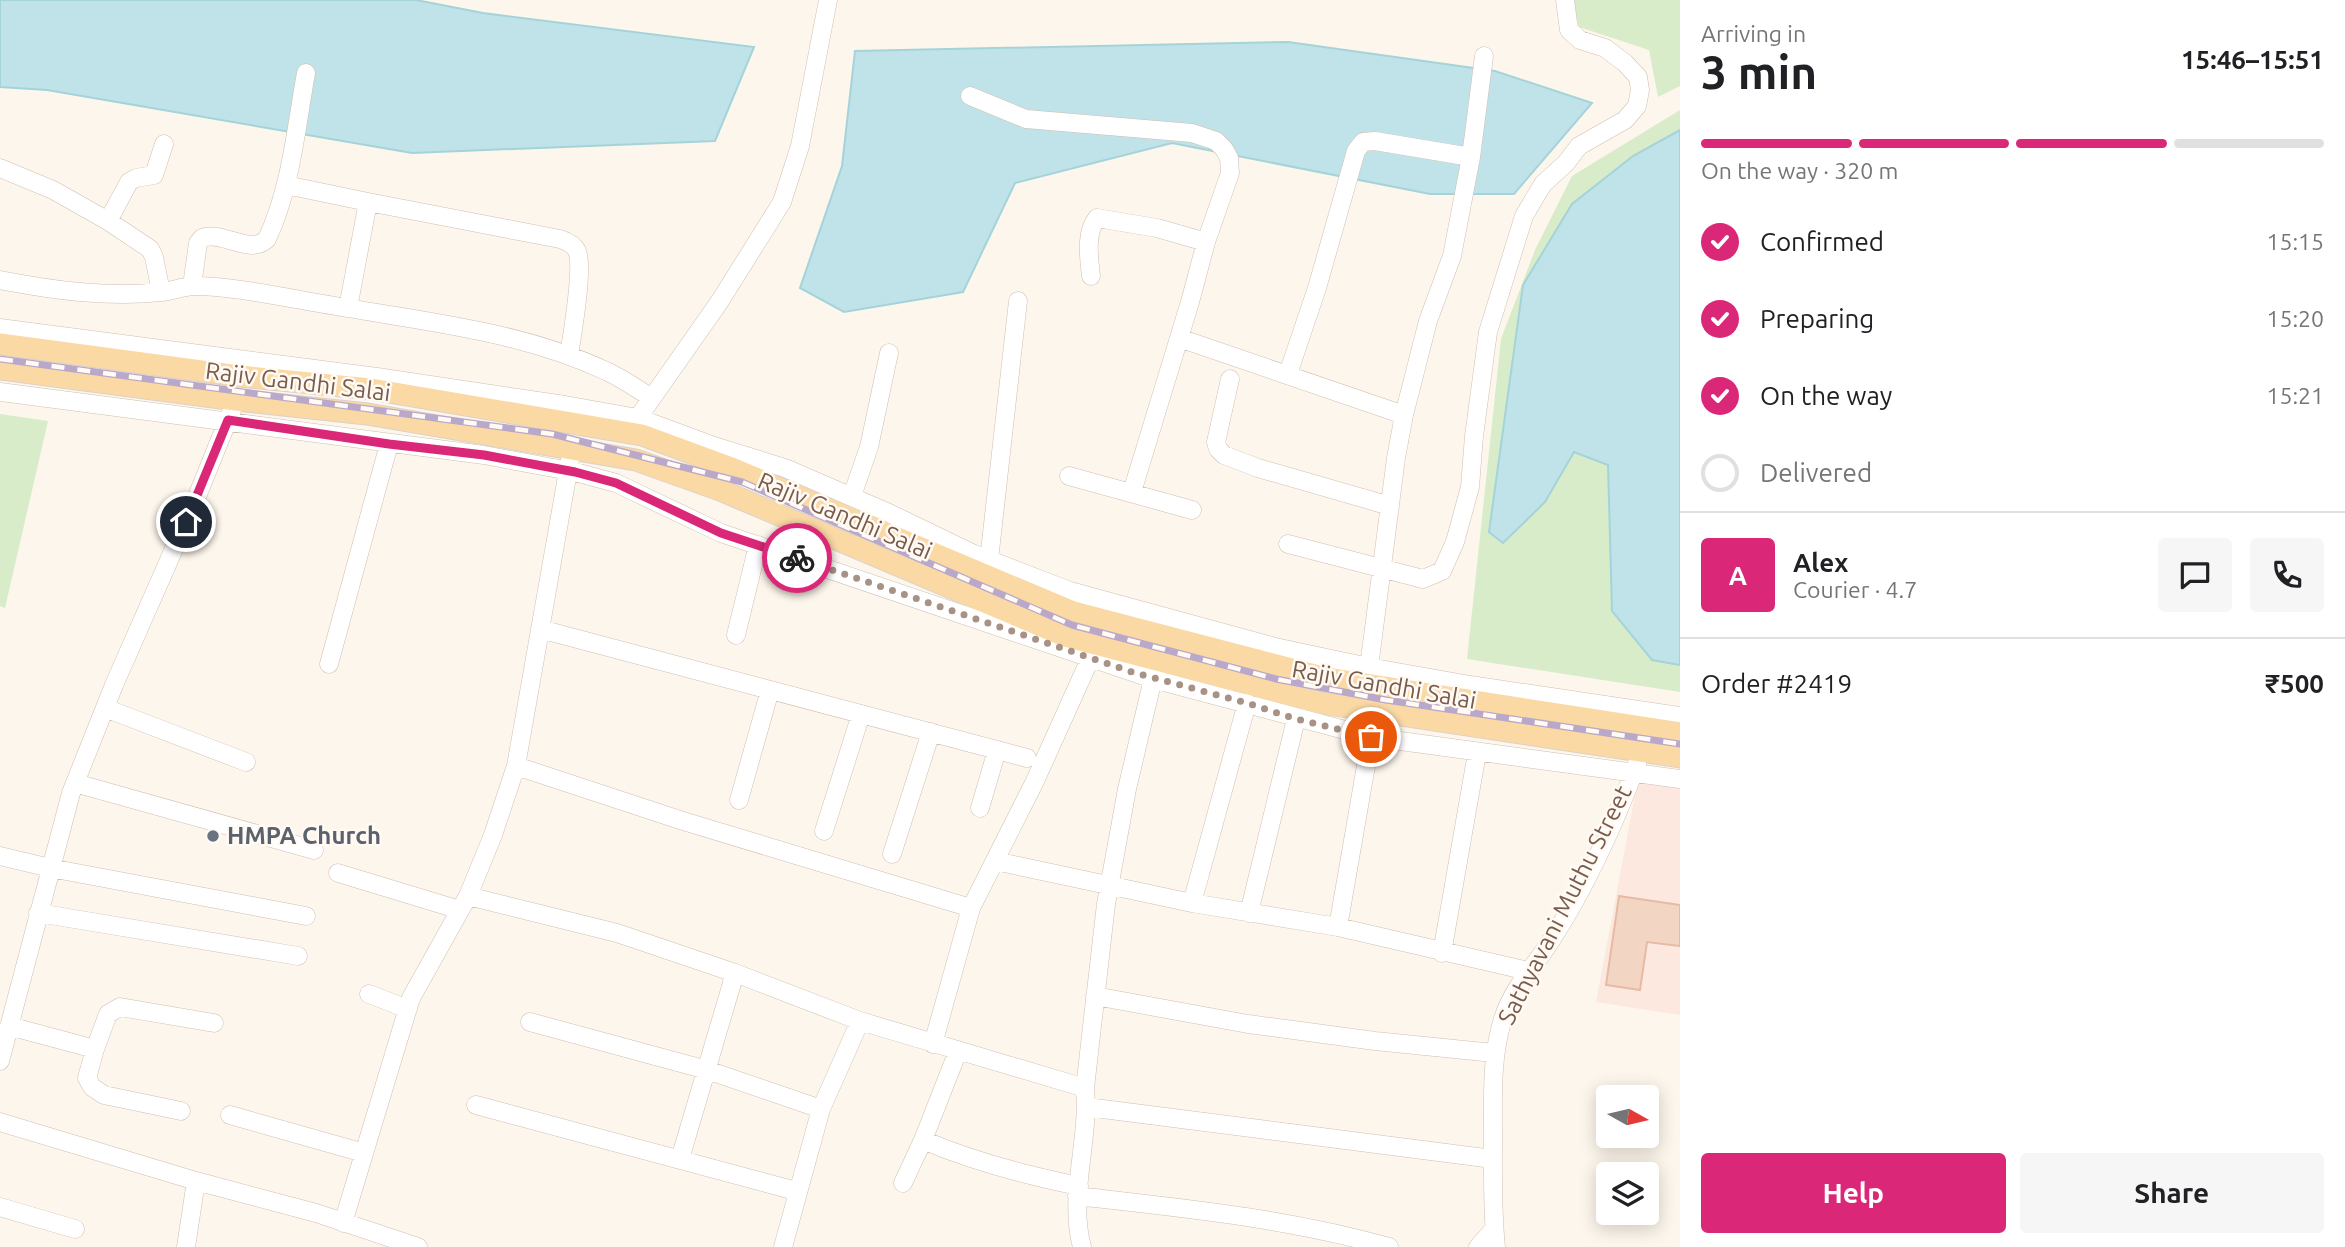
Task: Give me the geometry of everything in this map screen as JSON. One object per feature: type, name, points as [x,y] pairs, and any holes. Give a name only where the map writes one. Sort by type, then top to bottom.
[{"type":"main road","name":"Rajiv Gandhi Salai","points":[[0,344],[239,376],[371,389],[633,426],[642,435],[729,467],[1073,612],[1326,678],[1680,733]]},
{"type":"main road","name":"Rajiv Gandhi Salai","points":[[0,369],[236,400],[368,414],[636,460],[720,490],[1065,636],[1155,669],[1321,703],[1680,757]]},
{"type":"street","points":[[633,426],[720,301],[782,202],[800,146],[828,0]]},
{"type":"street","points":[[1288,544],[1423,579],[1442,571],[1455,542],[1470,487],[1488,332],[1524,216],[1543,184],[1566,163],[1579,146],[1625,120],[1637,106],[1640,90],[1638,78],[1625,63],[1605,48],[1580,40],[1569,30],[1565,0]]},
{"type":"street","points":[[1369,667],[1404,415],[1428,321],[1452,256],[1471,157],[1484,56]]},
{"type":"street","points":[[192,286],[198,243],[202,238],[212,236],[245,244],[264,243],[279,210],[286,185],[306,73]]},
{"type":"street","points":[[970,96],[1026,119],[1192,133],[1216,141],[1229,158],[1230,173],[1206,242],[1132,492]]},
{"type":"street","points":[[1288,374],[1317,288],[1356,151],[1363,142],[1375,141],[1471,157]]},
{"type":"street","points":[[108,221],[129,183],[136,178],[154,175],[164,144]]},
{"type":"street","points":[[0,168],[53,190],[108,221],[153,252],[161,292]]},
{"type":"street","points":[[286,185],[570,243],[577,251],[579,270],[569,356]]},
{"type":"street","points":[[348,308],[368,202]]},
{"type":"street","points":[[1091,276],[1089,251],[1091,232],[1097,218],[1157,228],[1206,242]]},
{"type":"street","points":[[0,279],[65,290],[117,294],[161,292],[192,286],[244,291],[491,332],[608,371],[652,398]]},
{"type":"street","points":[[989,560],[1018,301]]},
{"type":"street","points":[[0,328],[377,377],[565,405],[785,468],[989,560],[1070,591],[1109,602],[1275,647],[1369,667],[1680,716]]},
{"type":"street","points":[[1179,338],[1404,415]]},
{"type":"street","points":[[852,496],[869,447],[889,353]]},
{"type":"street","points":[[1230,379],[1216,442],[1224,455],[1258,468],[1390,506]]},
{"type":"street","points":[[0,392],[484,455],[568,471],[616,483],[721,533],[1090,659],[1155,669],[1296,719],[1371,737],[1680,779]]},
{"type":"street","points":[[0,1061],[38,912],[75,783],[197,499],[236,400]]},
{"type":"street","points":[[329,664],[389,444]]},
{"type":"street","points":[[343,1223],[408,1009],[418,983],[464,903],[493,835],[516,766],[572,449]]},
{"type":"street","points":[[1069,476],[1192,510]]},
{"type":"street","points":[[736,635],[758,545]]},
{"type":"street","points":[[540,629],[1027,758]]},
{"type":"street","points":[[933,1044],[971,908],[1035,781],[1090,659]]},
{"type":"street","points":[[1083,1247],[1079,1234],[1078,1191],[1095,996],[1109,885],[1126,789],[1155,669]]},
{"type":"street","points":[[739,800],[770,690]]},
{"type":"street","points":[[1192,903],[1247,703]]},
{"type":"street","points":[[105,708],[246,762]]},
{"type":"street","points":[[824,831],[861,714]]},
{"type":"street","points":[[1249,913],[1296,719]]},
{"type":"street","points":[[892,854],[931,732]]},
{"type":"street","points":[[1338,927],[1371,737]]},
{"type":"street","points":[[980,808],[997,750]]},
{"type":"street","name":"Sathyavani Muthu Street","points":[[1495,1238],[1494,1053],[1506,1009],[1572,904],[1598,853],[1642,751]]},
{"type":"street","points":[[1442,953],[1477,752]]},
{"type":"street","points":[[516,766],[684,821],[971,908]]},
{"type":"street","points":[[75,783],[314,850]]},
{"type":"street","points":[[0,856],[50,868],[306,916]]},
{"type":"street","points":[[995,860],[1192,903],[1338,927],[1528,971]]},
{"type":"street","points":[[338,873],[464,903],[617,933],[735,973],[860,1021],[1085,1088]]},
{"type":"street","points":[[38,912],[298,956]]},
{"type":"street","points":[[680,1159],[735,973]]},
{"type":"street","points":[[369,994],[408,1009]]},
{"type":"street","points":[[1095,996],[1248,1024],[1374,1041],[1494,1053]]},
{"type":"street","points":[[181,1111],[104,1095],[92,1087],[87,1078],[108,1013],[120,1007],[214,1023]]},
{"type":"street","points":[[783,1247],[796,1191],[821,1109],[860,1021]]},
{"type":"street","points":[[530,1023],[706,1070],[821,1109]]},
{"type":"street","points":[[9,1026],[95,1049]]},
{"type":"street","points":[[903,1183],[958,1051]]},
{"type":"street","points":[[476,1105],[796,1191]]},
{"type":"street","points":[[1087,1107],[1493,1158]]},
{"type":"street","points":[[230,1115],[364,1153]]},
{"type":"street","points":[[0,1122],[196,1181],[316,1213],[418,1247]]},
{"type":"street","points":[[923,1140],[960,1156],[1078,1191],[1221,1212],[1349,1236],[1389,1247]]},
{"type":"street","points":[[186,1247],[196,1181]]},
{"type":"street","points":[[0,1207],[75,1229]]},
{"type":"street","points":[[1478,1247],[1495,1238]]},
{"type":"shaded area","points":[[1638,779],[1680,785],[1680,1015],[1596,1002]]},
{"type":"green space","points":[[1573,0],[1680,0],[1680,86],[1658,97],[1649,50],[1579,27]]},
{"type":"green space","points":[[1680,110],[1680,692],[1467,659],[1501,339],[1535,250],[1572,176]]},
{"type":"green space","points":[[0,414],[48,421],[5,608],[0,606]]},
{"type":"water","points":[[0,0],[416,0],[483,13],[754,47],[715,141],[412,153],[47,90],[0,87]]},
{"type":"water","points":[[1288,42],[1495,71],[1592,103],[1514,194],[1430,194],[1172,143],[1015,183],[963,292],[844,312],[800,288],[842,166],[855,51]]},
{"type":"water","points":[[1680,130],[1680,665],[1652,660],[1612,611],[1608,465],[1574,452],[1545,502],[1503,543],[1489,532],[1523,285],[1572,204],[1633,156]]},
{"type":"building","points":[[1619,896],[1680,905],[1680,946],[1647,942],[1640,990],[1606,985]]},
{"type":"railway","points":[[0,359],[552,434],[742,482],[1072,625],[1276,679],[1386,700],[1680,744]]},
{"type":"way so far","points":[[797,558],[1153,679],[1371,737]]},
{"type":"place","name":"HMPA Church","points":[[213,836]]},
{"type":"route","points":[[186,522],[228,420],[484,455],[575,472],[616,483],[721,533],[797,558]]}]
